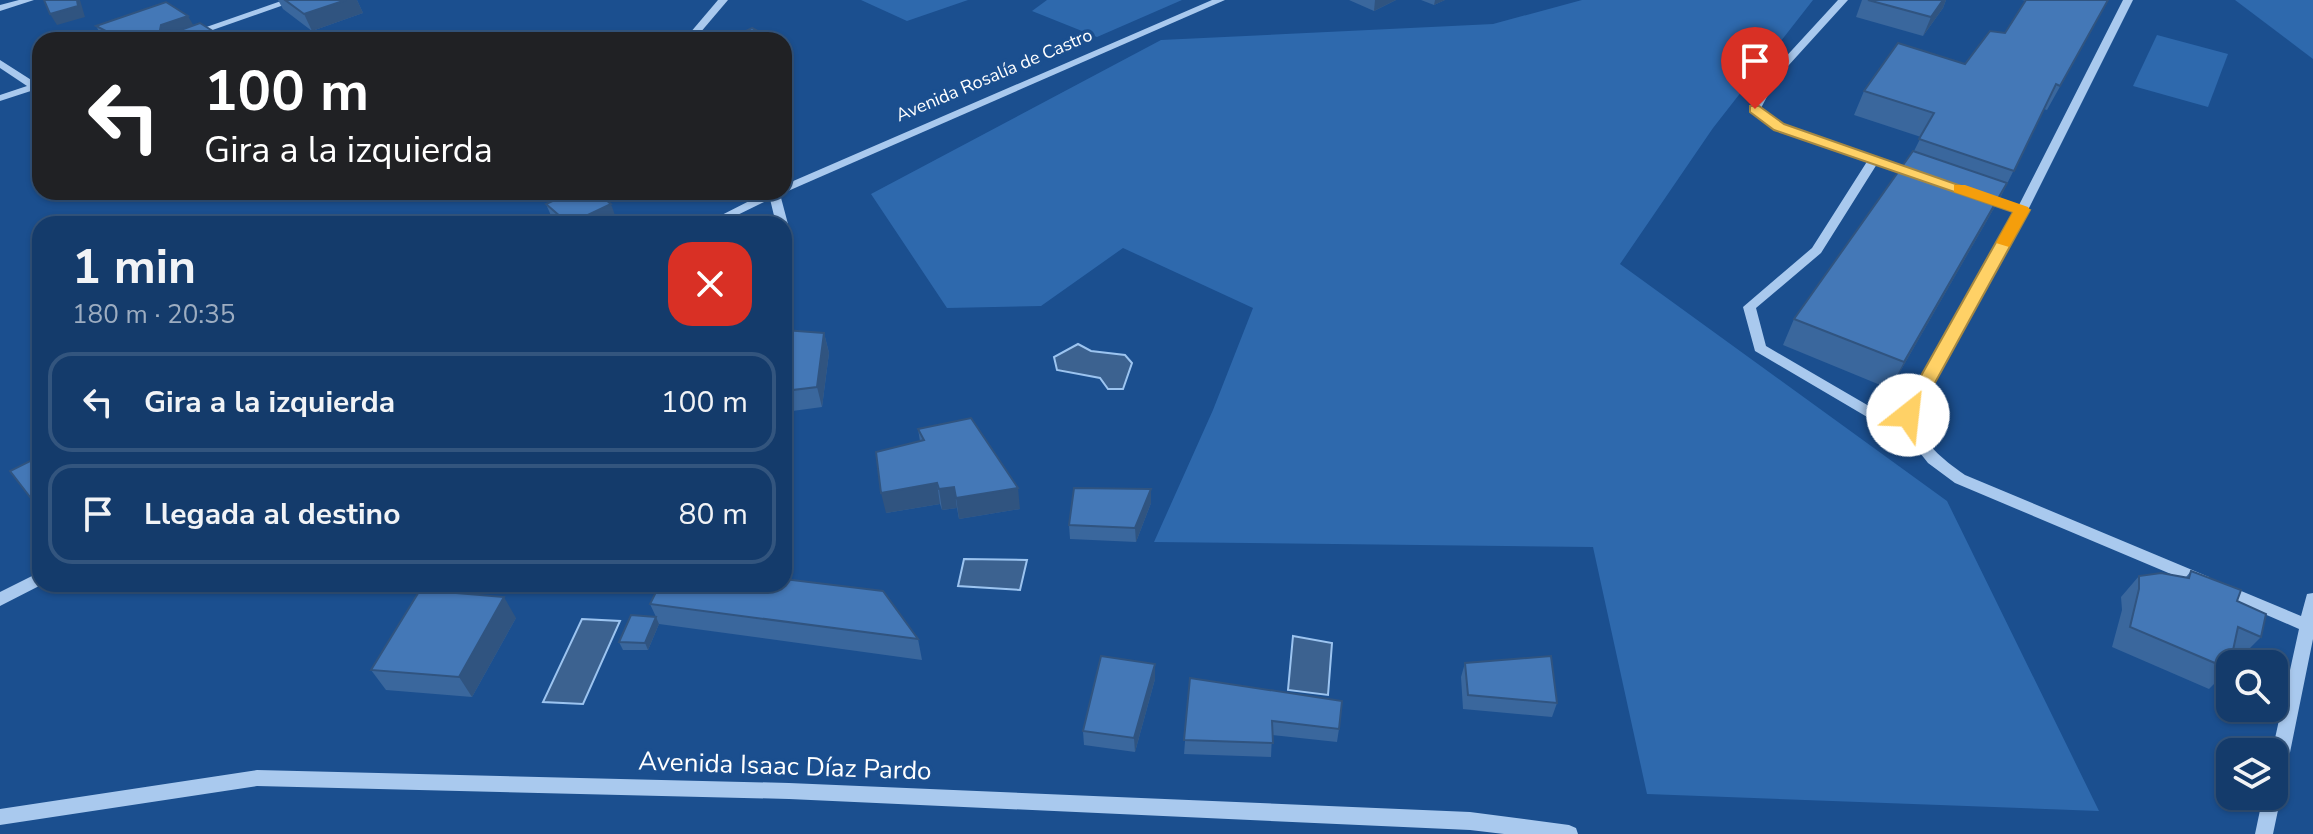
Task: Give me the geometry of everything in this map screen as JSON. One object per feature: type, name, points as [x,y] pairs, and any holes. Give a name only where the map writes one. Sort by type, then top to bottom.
[{"type":"street","points":[[0,8],[29,0]]},
{"type":"street","points":[[198,32],[293,0]]},
{"type":"street","points":[[696,32],[723,0]]},
{"type":"street","name":"Avenida Rosalía de Castro","points":[[792,186],[1220,0]]},
{"type":"street","points":[[1843,0],[1773,77],[1755,109],[1779,127],[1933,179]]},
{"type":"street","points":[[1914,439],[1908,415],[2022,210],[2128,0]]},
{"type":"street","points":[[0,63],[32,83]]},
{"type":"street","points":[[0,98],[32,88]]},
{"type":"street","points":[[1874,159],[1817,250],[1749,307],[1760,348],[1914,439],[1927,455],[1960,479],[2310,627]]},
{"type":"street","points":[[1963,190],[2022,210]]},
{"type":"street","points":[[726,216],[759,200]]},
{"type":"street","points":[[0,602],[32,582]]},
{"type":"street","points":[[2285,738],[2310,627],[2313,599]]},
{"type":"street","name":"Avenida Isaac Díaz Pardo","points":[[0,817],[257,778],[789,791],[1569,834]]},
{"type":"street","points":[[2264,834],[2269,810]]},
{"type":"shaded area","points":[[861,0],[968,0],[907,21]]},
{"type":"shaded area","points":[[1047,0],[1182,0],[1097,37],[1032,11]]},
{"type":"shaded area","points":[[1582,0],[1813,0],[1713,128],[1620,264],[1947,501],[2099,811],[1647,794],[1593,547],[1154,542],[1213,410],[1253,308],[1123,248],[1041,306],[947,308],[871,194],[1161,40],[1493,24]]},
{"type":"shaded area","points":[[2235,0],[2313,0],[2313,59]]},
{"type":"shaded area","points":[[2157,35],[2228,54],[2208,107],[2133,86]]},
{"type":"shaded area","points":[[1078,344],[1091,351],[1125,355],[1132,363],[1123,389],[1108,389],[1100,378],[1057,370],[1054,357]]},
{"type":"shaded area","points":[[964,559],[1027,560],[1020,590],[958,586]]},
{"type":"shaded area","points":[[582,619],[620,621],[583,704],[543,702]]},
{"type":"shaded area","points":[[1293,636],[1332,643],[1328,695],[1288,690]]},
{"type":"building","points":[[44,0],[77,0],[78,6],[50,14]]},
{"type":"building","points":[[285,0],[346,0],[304,14]]},
{"type":"building","points":[[1868,0],[1943,0],[1931,17]]},
{"type":"building","points":[[2026,0],[2108,0],[2060,86],[2056,84],[2014,171],[1919,139],[1934,113],[1864,91],[1898,43],[1965,64],[1990,31],[2005,33]]},
{"type":"building","points":[[166,2],[188,16],[161,25],[160,30],[178,31],[200,23],[214,32],[108,32],[96,26]]},
{"type":"building","points":[[1913,151],[2007,183],[1904,362],[1794,319]]},
{"type":"building","points":[[555,200],[606,200],[611,204],[586,216],[560,216],[546,204]]},
{"type":"building","points":[[792,331],[824,333],[817,387],[792,390]]},
{"type":"building","points":[[971,418],[1018,488],[956,498],[954,487],[939,489],[937,483],[881,493],[876,452],[924,440],[918,429]]},
{"type":"building","points":[[32,460],[32,500],[10,471]]},
{"type":"building","points":[[1074,488],[1151,489],[1135,528],[1069,525]]},
{"type":"building","points":[[2191,571],[2241,590],[2237,601],[2266,614],[2261,637],[2238,627],[2233,650],[2216,650],[2216,663],[2130,627],[2139,576],[2161,573],[2189,578]]},
{"type":"building","points":[[792,580],[883,591],[918,639],[650,604],[656,592],[792,592]]},
{"type":"building","points":[[419,592],[504,597],[459,677],[371,670]]},
{"type":"building","points":[[631,615],[656,617],[645,643],[619,642]]},
{"type":"building","points":[[1101,656],[1155,664],[1134,738],[1083,731]]},
{"type":"building","points":[[1551,656],[1557,703],[1468,695],[1465,663]]},
{"type":"building","points":[[1190,678],[1342,701],[1339,729],[1272,721],[1273,743],[1184,740]]},
{"type":"slow traffic","points":[[1960,189],[2022,210],[2004,243]]},
{"type":"route","points":[[1755,109],[1779,127],[2022,210],[1908,415]]}]
